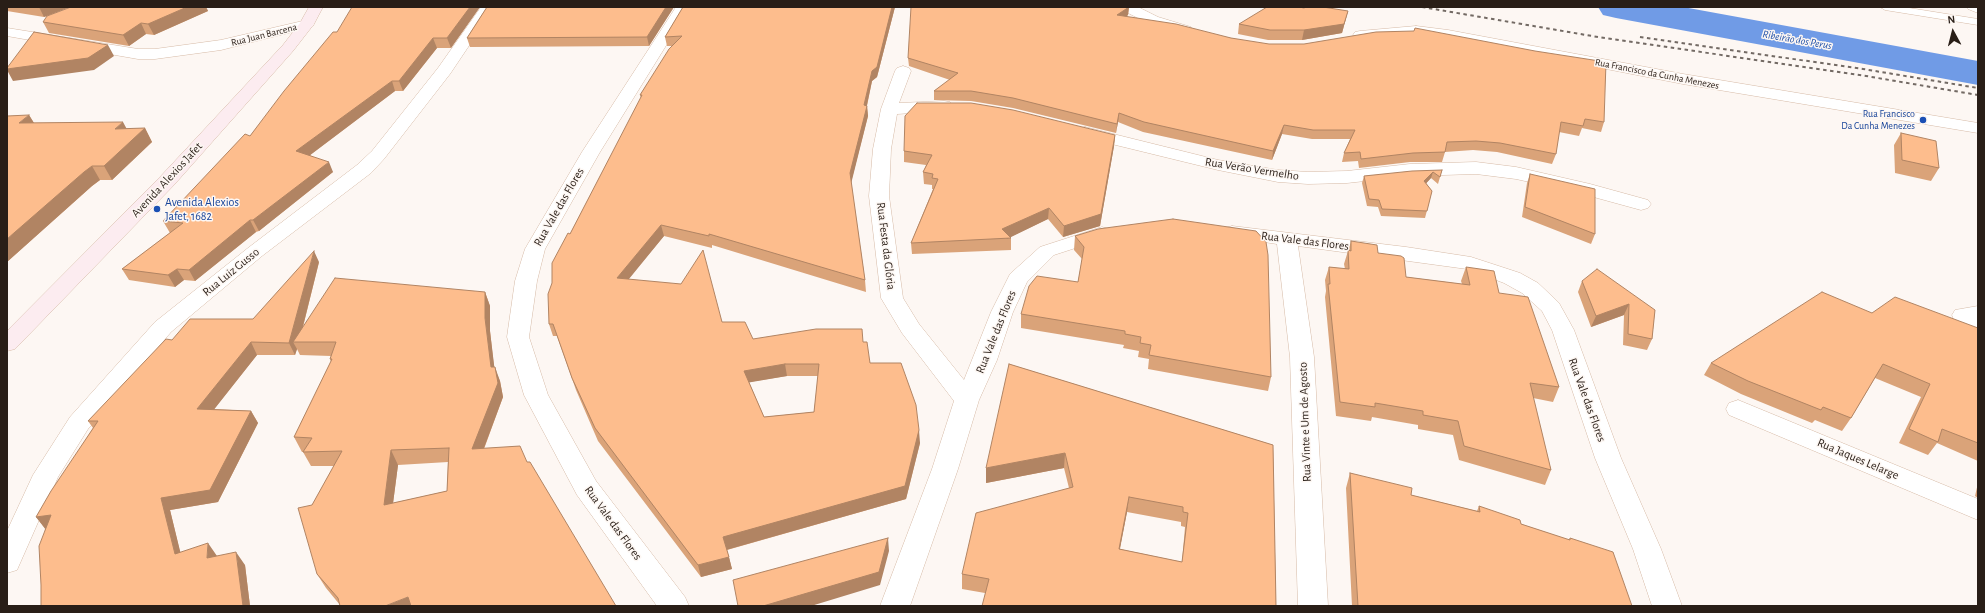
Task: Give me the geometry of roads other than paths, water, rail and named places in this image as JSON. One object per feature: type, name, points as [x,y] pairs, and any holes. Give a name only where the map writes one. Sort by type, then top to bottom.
[{"type":"main road","name":"Avenida Alexios Jafet","points":[[7,344],[167,181],[288,48],[307,24],[316,7]]},
{"type":"street","name":"Rua Luiz Gusso","points":[[7,562],[46,475],[79,423],[163,327],[255,252],[364,169],[378,155],[444,71],[488,7]]},
{"type":"street","name":"Rua Vale das Flores","points":[[674,606],[586,488],[536,395],[518,337],[526,281],[535,249],[591,152],[683,7]]},
{"type":"street","points":[[1127,7],[1153,20],[1201,33]]},
{"type":"street","points":[[13,33],[47,23]]},
{"type":"street","name":"Rua Juan Barcena","points":[[13,33],[142,54],[167,53],[221,45],[307,24]]},
{"type":"street","name":"Rua Francisco da Cunha Menezes","points":[[1346,38],[1394,31],[1416,30],[1448,34],[1683,79],[1978,128]]},
{"type":"street","name":"Rua Juan Barcena","points":[[221,45],[288,48]]},
{"type":"street","name":"Rua Festa da Glória","points":[[903,71],[889,109],[882,149],[879,196],[892,298],[910,328],[967,400]]},
{"type":"street","points":[[889,109],[964,107]]},
{"type":"street","name":"Rua Verão Vermelho","points":[[1066,128],[1218,165],[1278,176],[1308,178],[1347,177],[1410,170],[1476,168],[1516,173],[1583,188],[1641,204]]},
{"type":"street","name":"Rua Vale das Flores","points":[[1210,229],[1287,240],[1398,252],[1471,263],[1512,278],[1530,288],[1551,308],[1563,330],[1575,368],[1596,421],[1608,458],[1647,549],[1667,606]]},
{"type":"street","name":"Rua Vale das Flores","points":[[895,606],[945,469],[967,400],[985,360],[1002,312],[1018,279],[1047,251],[1095,234],[1125,230]]},
{"type":"street","name":"Rua Vinte e Um de Agosto","points":[[1287,240],[1302,357],[1313,606]]},
{"type":"street","points":[[1978,313],[1963,315],[1964,320],[1978,331]]},
{"type":"street","name":"Rua Jaques Lelarge","points":[[1738,409],[1978,510]]},
{"type":"lane","points":[[1885,7],[1978,22]]},
{"type":"lane","points":[[1971,7],[1978,10]]},
{"type":"waterway","name":"Ribeirão dos Perus","points":[[1616,7],[1667,15],[1978,73]]},
{"type":"railway","points":[[1422,7],[1598,37],[1866,76],[1978,95]]},
{"type":"railway","points":[[1640,37],[1863,69],[1978,88]]},
{"type":"place","name":"Rua Francisco Da Cunha Menezes","points":[[1923,120]]},
{"type":"place","name":"Avenida Alexios Jafet, 1682","points":[[157,209]]}]
